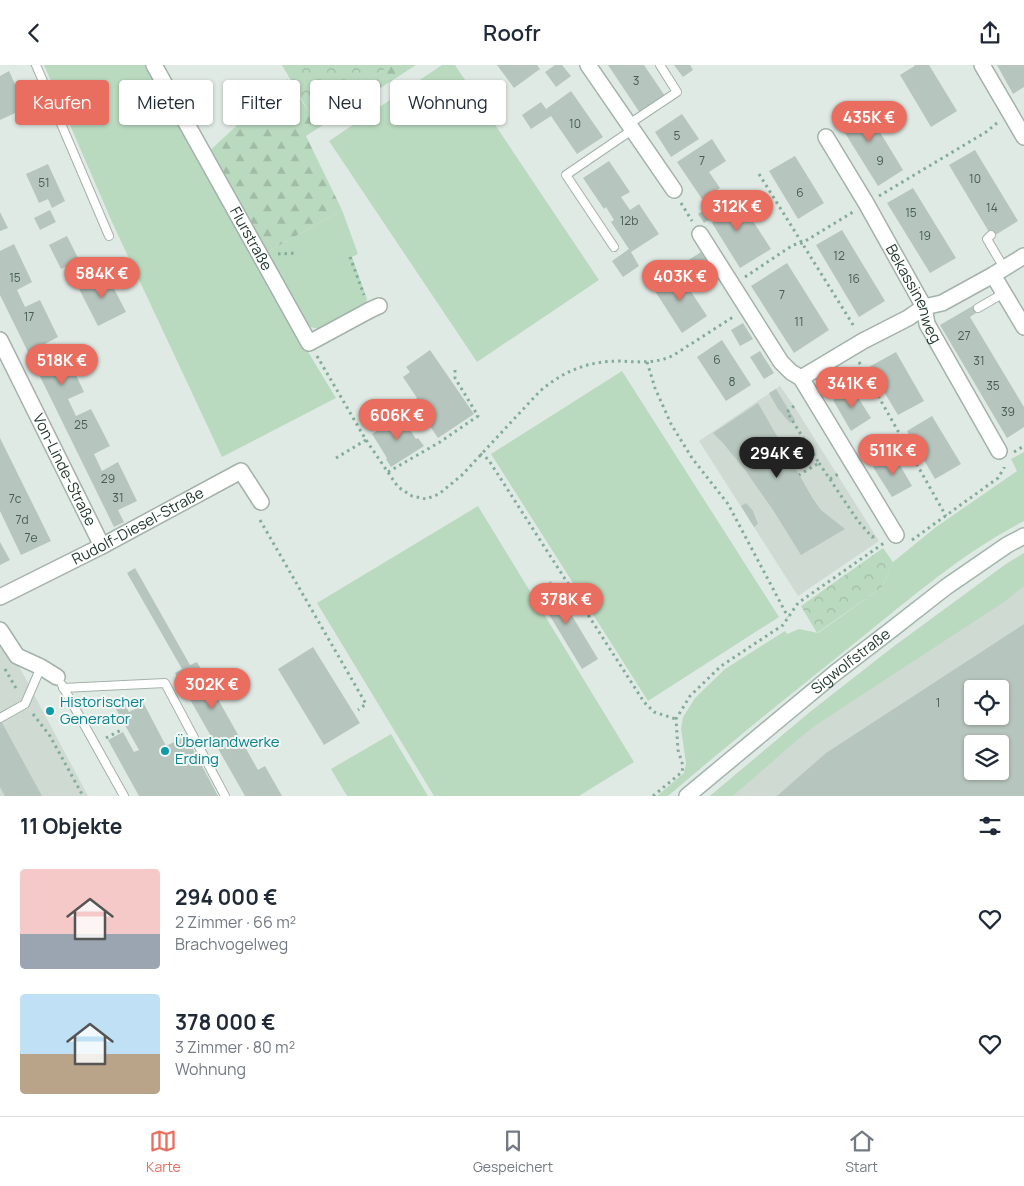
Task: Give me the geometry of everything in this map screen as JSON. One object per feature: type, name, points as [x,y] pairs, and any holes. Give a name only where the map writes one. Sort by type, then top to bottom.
[{"type":"street","name":"Flurstraße","points":[[154,65],[309,343]]},
{"type":"street","points":[[588,65],[674,190]]},
{"type":"street","points":[[982,65],[1024,137]]},
{"type":"street","name":"Bekassinenweg","points":[[826,137],[866,203],[924,307],[927,324],[999,451]]},
{"type":"street","points":[[700,234],[781,362],[791,372],[801,378],[902,538]]},
{"type":"street","points":[[801,378],[908,318],[924,307],[942,303],[1024,256]]},
{"type":"street","points":[[998,271],[1004,293],[1024,327]]},
{"type":"street","points":[[309,343],[374,308]]},
{"type":"street","name":"Von-Linde-Straße","points":[[0,340],[102,547]]},
{"type":"street","name":"Rudolf-Diesel-Straße","points":[[0,597],[102,547],[241,471],[261,502]]},
{"type":"street","name":"Sigwolfstraße","points":[[686,796],[884,635],[954,582],[1007,545],[1024,536]]},
{"type":"street","points":[[0,630],[17,656],[41,667],[60,683]]},
{"type":"lane","points":[[36,65],[109,236]]},
{"type":"lane","points":[[614,247],[566,175],[677,92],[660,65]]},
{"type":"lane","points":[[991,235],[987,239],[998,271]]},
{"type":"lane","points":[[978,307],[1004,293]]},
{"type":"lane","points":[[0,718],[25,704],[41,667]]},
{"type":"lane","points":[[124,796],[60,683],[165,683],[225,796]]},
{"type":"path","points":[[759,174],[858,345],[946,516]]},
{"type":"path","points":[[674,190],[700,234]]},
{"type":"path","points":[[350,257],[374,308]]},
{"type":"path","points":[[309,343],[366,440],[398,487],[412,497],[426,499],[438,494],[462,475],[540,391],[553,380],[594,363],[607,361],[647,362],[664,359],[681,351],[747,308]]},
{"type":"path","points":[[647,362],[655,388],[671,424],[688,451],[728,504],[788,617]]},
{"type":"path","points":[[388,472],[440,442],[478,416],[455,378],[455,370]]},
{"type":"path","points":[[794,406],[787,412],[819,463],[858,521],[872,537],[876,535]]},
{"type":"path","points":[[336,458],[366,440]]},
{"type":"path","points":[[480,454],[488,459],[644,702],[654,712],[676,719]]},
{"type":"path","points":[[799,475],[819,463]]},
{"type":"path","points":[[902,538],[946,516],[998,478]]},
{"type":"path","points":[[260,520],[366,704],[358,710]]},
{"type":"path","points":[[654,796],[682,772],[683,766],[678,749],[676,719],[690,696],[721,666],[783,625],[798,603],[881,545]]},
{"type":"path","points":[[4,667],[25,704],[50,736],[83,796]]},
{"type":"shaded area","points":[[780,386],[879,541],[798,596],[699,441]]},
{"type":"shaded area","points":[[1024,553],[1024,796],[710,796],[810,712],[893,647],[1006,564]]},
{"type":"shaded area","points":[[5,640],[88,796],[0,796],[0,643]]},
{"type":"green space","points":[[44,65],[148,65],[156,80],[119,80],[119,125],[181,125],[263,274],[336,398],[222,457],[112,222],[70,125],[109,125],[109,80],[50,80]]},
{"type":"green space","points":[[282,65],[393,65],[366,80],[310,80],[309,112],[300,96],[300,80],[291,80]]},
{"type":"green space","points":[[393,65],[416,65],[380,88],[380,80],[366,80]]},
{"type":"green space","points":[[442,65],[455,65],[465,80],[420,80]]},
{"type":"green space","points":[[300,98],[309,112],[310,125],[323,125],[306,136],[342,210],[264,254],[207,153],[237,125],[300,125]]},
{"type":"green space","points":[[390,100],[390,125],[495,125],[599,280],[477,362],[329,141],[353,125],[380,125],[380,107]]},
{"type":"green space","points":[[342,210],[358,254],[352,257],[367,299],[366,304],[330,324],[320,328],[310,327],[305,324],[264,254]]},
{"type":"green space","points":[[622,371],[779,617],[648,701],[491,454]]},
{"type":"green space","points":[[1024,452],[1024,521],[981,546],[940,575],[764,716],[668,796],[657,796],[684,773],[686,763],[681,729],[683,717],[695,698],[725,669],[785,631],[787,634],[799,629],[818,633],[882,587],[893,562],[936,527],[1017,471],[1011,459]]},
{"type":"green space","points":[[478,506],[634,762],[579,796],[434,796],[317,603]]},
{"type":"green space","points":[[883,548],[893,562],[882,587],[817,633],[801,606]]},
{"type":"green space","points":[[1024,553],[1024,586],[1004,602],[816,725],[733,796],[710,796],[810,712],[893,647],[1006,564]]},
{"type":"green space","points":[[391,734],[428,796],[347,796],[331,769]]},
{"type":"building","points":[[497,65],[537,65],[540,69],[514,88]]},
{"type":"building","points":[[555,65],[562,65],[571,76],[556,87],[545,72]]},
{"type":"building","points":[[608,65],[644,65],[665,96],[640,113]]},
{"type":"building","points":[[674,65],[690,65],[693,70],[683,77]]},
{"type":"building","points":[[916,65],[929,65],[957,111],[931,127],[900,75]]},
{"type":"building","points":[[997,65],[1024,65],[1024,87],[1013,94]]},
{"type":"building","points":[[9,71],[15,84],[15,113],[0,120],[0,76]]},
{"type":"building","points":[[571,91],[603,137],[577,154],[551,116],[531,129],[522,115],[541,102],[546,109]]},
{"type":"building","points":[[861,101],[903,170],[878,186],[835,117]]},
{"type":"building","points":[[682,114],[699,139],[671,157],[655,132]]},
{"type":"building","points":[[712,139],[726,161],[709,172],[720,188],[702,199],[677,162]]},
{"type":"building","points":[[975,150],[1018,221],[992,237],[949,165]]},
{"type":"building","points":[[795,156],[824,203],[798,219],[769,171]]},
{"type":"building","points":[[609,161],[630,192],[621,197],[630,210],[639,204],[659,234],[631,252],[639,266],[623,277],[612,261],[629,249],[611,222],[614,220],[606,207],[604,209],[583,178]]},
{"type":"building","points":[[48,164],[65,201],[52,208],[48,199],[39,203],[26,174]]},
{"type":"building","points":[[913,188],[956,258],[930,273],[887,203]]},
{"type":"building","points":[[722,198],[731,211],[742,204],[771,249],[740,268],[712,223],[720,218],[718,214],[704,223],[698,214]]},
{"type":"building","points":[[50,210],[56,222],[40,230],[34,218]]},
{"type":"building","points":[[0,212],[8,228],[0,231]]},
{"type":"building","points":[[842,230],[885,301],[859,317],[816,245]]},
{"type":"building","points":[[67,236],[79,260],[61,269],[49,245]]},
{"type":"building","points":[[14,244],[32,282],[17,290],[25,307],[40,300],[58,337],[43,345],[50,361],[66,354],[84,392],[68,399],[76,416],[91,409],[110,446],[94,454],[102,471],[118,462],[137,501],[118,510],[124,522],[114,527],[0,295],[0,251]]},
{"type":"building","points":[[701,252],[710,267],[693,278],[684,263]]},
{"type":"building","points":[[787,263],[829,330],[794,353],[751,286]]},
{"type":"building","points":[[105,271],[126,312],[98,326],[77,285]]},
{"type":"building","points":[[678,272],[707,316],[682,333],[653,288]]},
{"type":"building","points":[[976,304],[979,311],[970,317],[1024,407],[1024,427],[1007,438],[940,325]]},
{"type":"building","points":[[743,323],[753,339],[740,346],[731,330]]},
{"type":"building","points":[[722,340],[751,385],[726,401],[697,357]]},
{"type":"building","points":[[430,350],[474,414],[438,438],[413,401],[417,398],[403,377],[410,372],[406,367]]},
{"type":"building","points":[[760,351],[774,373],[764,379],[750,357]]},
{"type":"building","points":[[896,352],[924,401],[898,415],[869,367]]},
{"type":"building","points":[[852,388],[871,418],[851,431],[833,400]]},
{"type":"building","points":[[776,389],[795,420],[790,423],[778,409],[769,393]]},
{"type":"building","points":[[758,403],[813,499],[821,510],[845,529],[801,555],[745,470],[713,433]]},
{"type":"building","points":[[401,416],[416,439],[418,438],[424,446],[391,467],[372,434]]},
{"type":"building","points":[[932,416],[961,464],[935,479],[907,431]]},
{"type":"building","points":[[884,437],[891,449],[878,457],[870,445]]},
{"type":"building","points":[[0,438],[51,541],[21,555],[0,511]]},
{"type":"building","points":[[894,455],[912,486],[892,497],[873,467]]},
{"type":"building","points":[[746,503],[753,511],[758,524],[754,527],[741,506]]},
{"type":"building","points":[[0,542],[10,560],[0,565]]},
{"type":"building","points":[[135,568],[190,665],[197,662],[258,770],[265,766],[282,796],[245,796],[175,673],[182,669],[127,573]]},
{"type":"building","points":[[551,581],[598,659],[582,669],[535,591]]},
{"type":"building","points":[[1024,624],[1024,796],[777,796],[826,753]]},
{"type":"building","points":[[313,647],[360,723],[324,745],[278,669]]},
{"type":"building","name":"Überlandwerke Erding","points":[[125,704],[129,712],[144,704],[166,746],[186,736],[218,796],[139,796],[108,740],[123,732],[134,752],[139,750],[116,709]]},
{"type":"building","points":[[0,719],[42,796],[5,796],[0,787]]},
{"type":"place","name":"Historischer Generator","points":[[50,711]]},
{"type":"place","name":"Überlandwerke Erding","points":[[165,751]]}]
